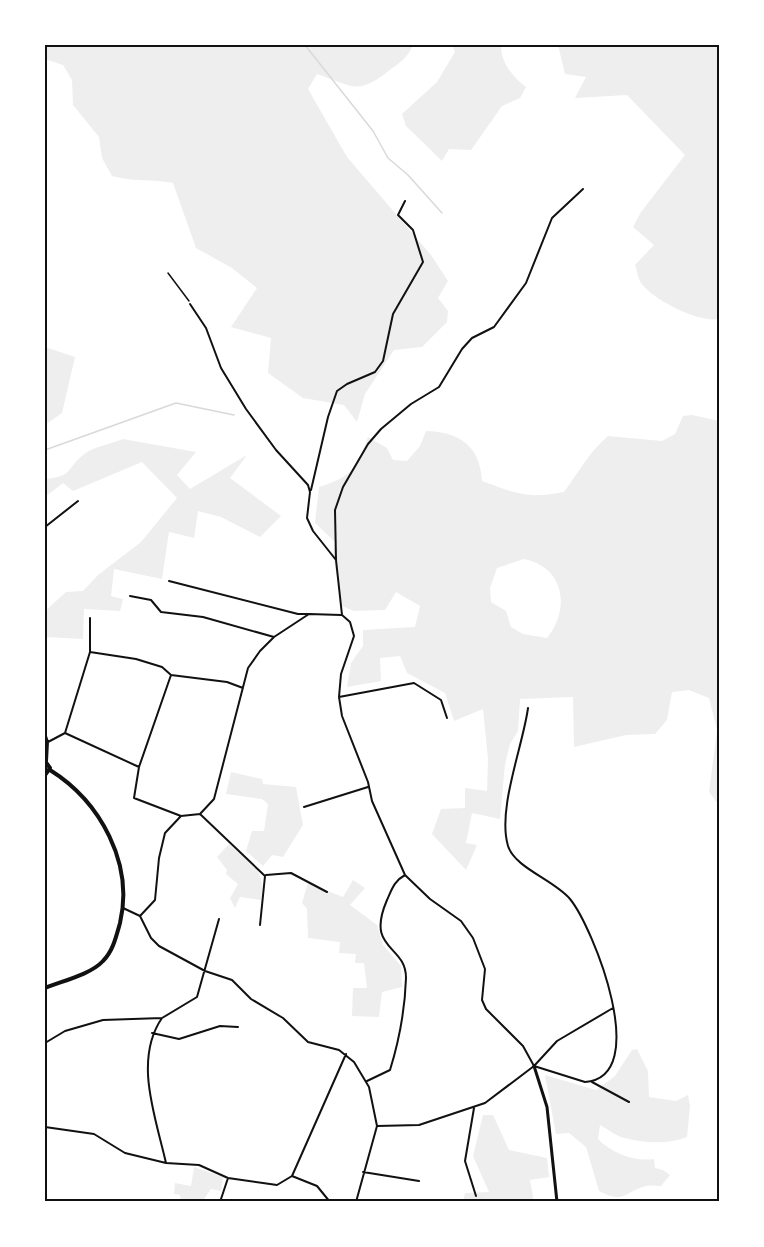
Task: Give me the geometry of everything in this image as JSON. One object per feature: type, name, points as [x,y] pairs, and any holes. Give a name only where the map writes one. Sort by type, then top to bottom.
[{"type":"main road","points":[[45,988],[103,962],[115,941],[125,894],[120,865],[110,837],[81,796],[50,770],[46,761]]},
{"type":"main road","points":[[45,775],[50,770]]},
{"type":"street","points":[[342,615],[336,561],[335,510],[343,487],[368,444],[381,429],[411,404],[439,387],[467,344],[494,327],[526,283],[552,218],[583,189]]},
{"type":"street","points":[[336,561],[307,518],[310,492],[328,417],[337,392],[347,384],[375,372],[383,361],[393,314],[423,262],[413,230],[399,215],[405,201]]},
{"type":"street","points":[[190,304],[206,328],[221,368],[246,409],[276,450],[308,485],[310,492]]},
{"type":"street","points":[[45,527],[78,501]]},
{"type":"street","points":[[169,581],[298,614],[342,615],[350,622],[354,636],[341,674],[339,696],[342,716],[369,786],[372,801],[405,875],[430,899],[460,921],[473,938],[485,969],[482,1000],[486,1009],[523,1046],[534,1066],[547,1107],[557,1202]]},
{"type":"street","points":[[130,596],[151,600],[161,612],[203,616],[274,637]]},
{"type":"street","points":[[171,675],[139,767],[134,798],[182,816],[200,814],[214,799],[248,668],[274,637],[309,614]]},
{"type":"street","points":[[48,742],[65,733],[90,652],[90,618]]},
{"type":"street","points":[[90,652],[136,659],[162,667],[171,675],[227,682],[244,689]]},
{"type":"street","points":[[339,696],[414,682],[441,700],[447,718]]},
{"type":"street","points":[[528,708],[525,731],[511,777],[507,843],[515,858],[562,891],[582,915],[591,935],[613,1008],[618,1036],[616,1056],[601,1077],[592,1081],[585,1082],[534,1066]]},
{"type":"street","points":[[45,732],[48,742],[46,761]]},
{"type":"street","points":[[65,733],[139,767]]},
{"type":"street","points":[[304,807],[369,786]]},
{"type":"street","points":[[200,814],[265,876]]},
{"type":"street","points":[[140,916],[155,900],[159,858],[165,833],[182,816]]},
{"type":"street","points":[[265,876],[291,873],[327,892]]},
{"type":"street","points":[[367,1081],[390,1070],[396,1050],[406,978],[404,964],[381,936],[379,918],[396,880],[405,875]]},
{"type":"street","points":[[260,925],[265,876]]},
{"type":"street","points":[[123,908],[140,916],[151,938],[159,946],[205,971],[232,980],[251,999],[283,1018],[308,1042],[346,1054],[367,1081],[377,1126],[362,1172],[356,1202]]},
{"type":"street","points":[[166,1163],[148,1090],[152,1033],[162,1018],[197,997],[219,919]]},
{"type":"street","points":[[377,1126],[419,1125],[485,1103],[534,1066],[556,1041],[613,1008]]},
{"type":"street","points":[[45,1043],[65,1031],[103,1020],[162,1018]]},
{"type":"street","points":[[152,1033],[179,1040],[220,1026],[238,1027]]},
{"type":"street","points":[[45,1127],[94,1134],[125,1153],[166,1163],[199,1165],[228,1178],[277,1185],[292,1176],[346,1054]]},
{"type":"street","points":[[592,1081],[629,1102]]},
{"type":"street","points":[[474,1108],[465,1161],[476,1196]]},
{"type":"street","points":[[362,1172],[419,1181]]},
{"type":"street","points":[[292,1176],[317,1186],[330,1202]]},
{"type":"street","points":[[220,1202],[228,1178]]},
{"type":"path","points":[[168,273],[190,304]]},
{"type":"shaded area","points":[[45,45],[413,45],[401,61],[380,78],[363,86],[348,85],[317,74],[308,89],[347,157],[431,255],[448,281],[438,298],[448,311],[447,322],[422,347],[394,350],[365,394],[357,422],[344,405],[303,398],[268,373],[271,338],[231,327],[257,288],[232,268],[196,248],[173,183],[112,176],[102,158],[99,137],[73,105],[72,80],[63,65],[45,59]]},
{"type":"shaded area","points":[[452,45],[501,45],[508,69],[526,87],[520,98],[502,106],[471,150],[449,149],[442,161],[406,126],[402,114],[437,82],[455,52]]},
{"type":"shaded area","points":[[558,45],[719,45],[719,319],[689,314],[655,296],[641,283],[635,265],[654,245],[633,227],[641,212],[685,155],[627,95],[575,98],[586,77],[565,74]]},
{"type":"shaded area","points":[[45,347],[75,357],[62,413],[45,425]]},
{"type":"shaded area","points":[[692,415],[719,421],[719,805],[709,792],[717,730],[709,698],[689,690],[672,692],[667,720],[655,734],[626,735],[574,747],[573,697],[520,699],[518,731],[510,744],[505,764],[500,819],[472,813],[466,843],[477,845],[466,870],[432,834],[441,809],[465,808],[465,788],[487,791],[488,759],[483,709],[454,721],[445,693],[407,673],[400,656],[380,658],[381,681],[347,687],[351,663],[363,646],[363,630],[415,627],[420,606],[396,592],[385,610],[354,611],[342,606],[333,555],[335,542],[315,523],[319,487],[339,479],[352,470],[368,437],[387,448],[393,460],[407,461],[420,446],[426,431],[449,434],[466,443],[477,459],[482,481],[522,494],[540,495],[564,492],[590,455],[608,436],[662,441],[675,434],[683,416]],"holes":[[[524,559],[548,570],[555,580],[561,602],[555,626],[547,638],[523,634],[511,627],[506,611],[491,602],[490,588],[497,568]]]},
{"type":"shaded area","points":[[123,439],[196,452],[177,475],[190,489],[247,455],[230,478],[281,516],[260,537],[221,517],[198,511],[194,538],[169,532],[162,579],[114,569],[111,596],[123,599],[120,611],[84,609],[83,639],[45,637],[45,611],[66,592],[83,591],[98,575],[141,542],[177,498],[142,462],[73,491],[63,483],[45,497],[45,479],[65,474],[77,460],[91,450]]},
{"type":"shaded area","points":[[231,772],[262,779],[263,784],[296,787],[303,825],[283,857],[272,855],[263,866],[246,851],[252,831],[264,831],[268,804],[262,799],[226,794]]},
{"type":"shaded area","points":[[229,844],[259,873],[262,889],[261,900],[240,897],[235,908],[230,898],[238,884],[226,874],[227,870],[217,857]]},
{"type":"shaded area","points":[[353,880],[365,888],[350,905],[377,925],[383,945],[401,966],[402,987],[382,992],[379,1017],[352,1016],[353,988],[367,988],[364,963],[355,963],[356,954],[339,953],[340,942],[308,938],[307,909],[302,903],[308,883],[343,897]]},
{"type":"shaded area","points":[[637,1049],[648,1071],[649,1097],[676,1101],[688,1095],[690,1106],[687,1137],[663,1142],[637,1141],[621,1137],[600,1125],[598,1139],[610,1148],[631,1158],[654,1159],[655,1168],[670,1175],[661,1186],[646,1186],[624,1196],[614,1197],[599,1191],[586,1147],[569,1133],[556,1134],[545,1075],[596,1090],[615,1076],[632,1050]]},
{"type":"shaded area","points":[[483,1115],[493,1115],[509,1150],[547,1158],[549,1177],[530,1180],[534,1202],[463,1202],[465,1193],[489,1192],[473,1156]]},
{"type":"shaded area","points":[[194,1167],[223,1177],[221,1191],[211,1189],[202,1202],[181,1202],[180,1195],[174,1194],[175,1183],[191,1186]]},
{"type":"waterway","points":[[305,45],[373,131],[388,158],[408,175],[442,213]]},
{"type":"waterway","points":[[45,450],[176,403],[234,415]]}]
